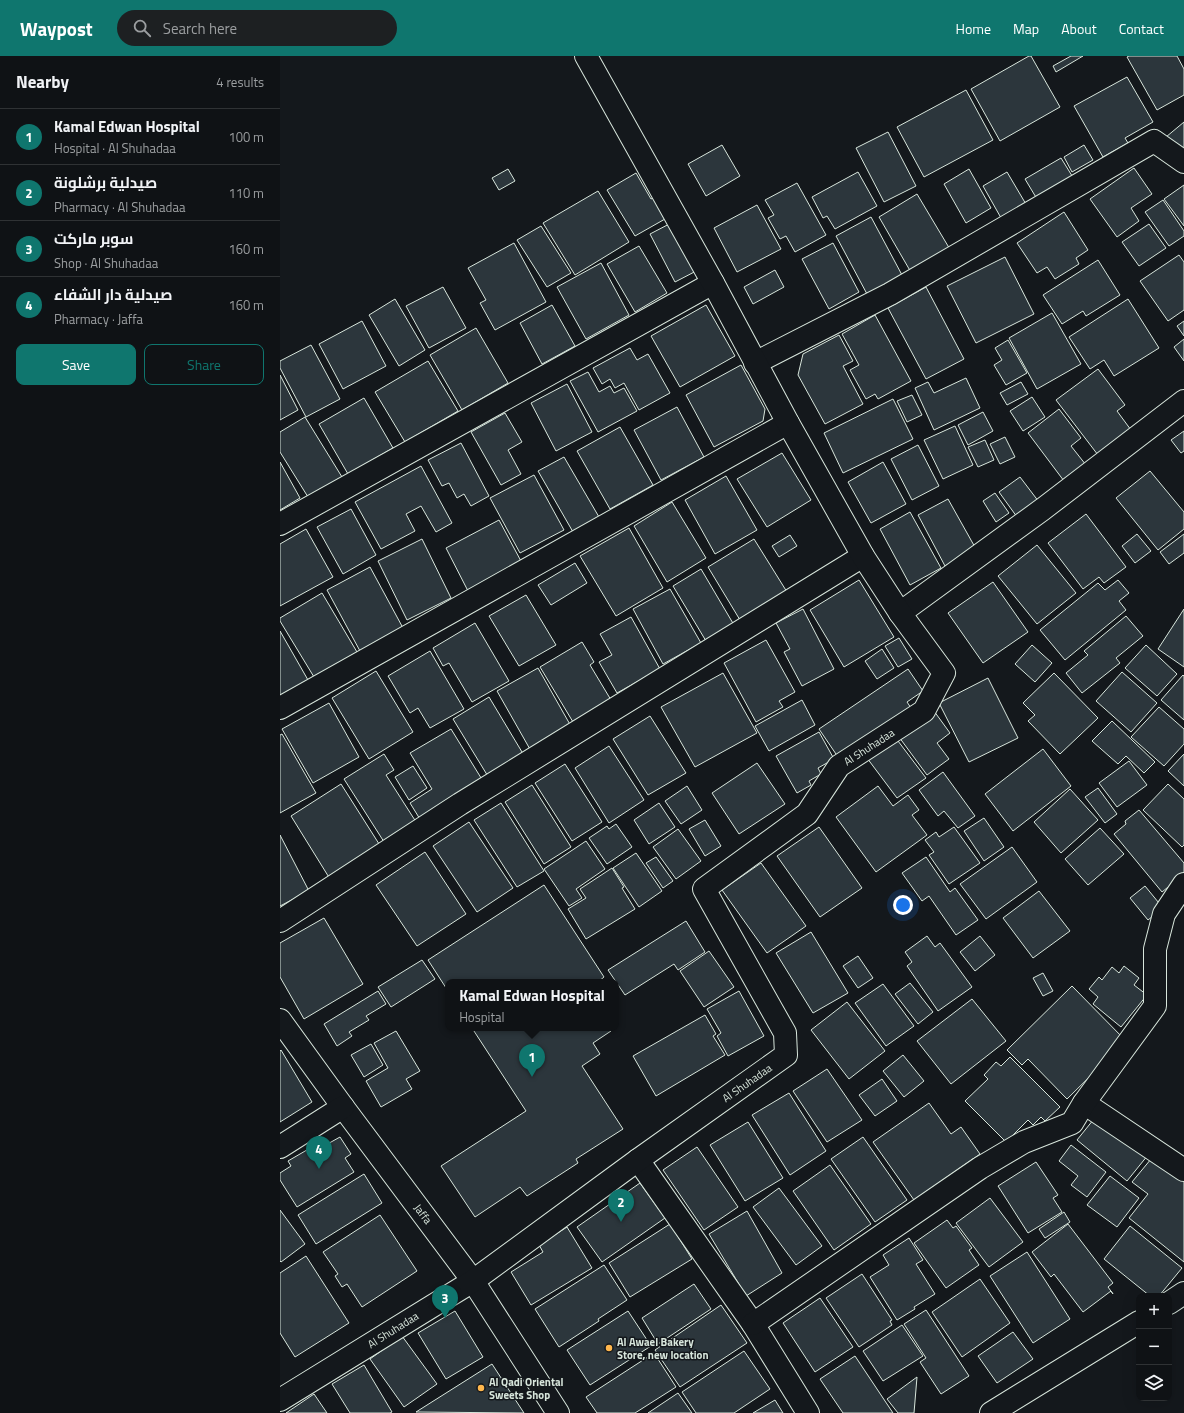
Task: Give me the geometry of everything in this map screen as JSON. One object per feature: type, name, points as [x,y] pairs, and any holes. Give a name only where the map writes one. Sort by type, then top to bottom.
[{"type":"street","points":[[586,56],[713,283],[788,423],[863,556],[900,613],[1043,509],[1184,401]]},
{"type":"street","points":[[755,363],[890,294],[1154,141],[1184,162]]},
{"type":"street","points":[[280,524],[713,283]]},
{"type":"street","points":[[280,708],[788,423]]},
{"type":"street","points":[[280,922],[460,804],[863,556]]},
{"type":"street","name":"Al Shuhadaa","points":[[280,1400],[473,1281],[638,1160],[786,1055],[785,1033],[704,890],[807,814],[839,766],[924,711],[944,673],[900,613]]},
{"type":"street","points":[[753,1324],[980,1168],[1024,1142],[1072,1123],[1084,1103],[1155,1006],[1155,949],[1164,914],[1184,884]]},
{"type":"street","name":"Jaffa","points":[[280,1020],[473,1281],[558,1413]]},
{"type":"street","points":[[1084,1103],[1184,1170]]},
{"type":"street","points":[[280,1147],[343,1107]]},
{"type":"street","points":[[638,1160],[753,1324],[808,1413]]},
{"type":"street","points":[[1172,1301],[1184,1294]]},
{"type":"street","points":[[991,1413],[1136,1324]]},
{"type":"building","points":[[1031,56],[1060,107],[1000,141],[971,89]]},
{"type":"building","points":[[1071,56],[1083,56],[1056,72],[1053,66]]},
{"type":"building","points":[[1177,56],[1184,69],[1184,95],[1157,110],[1127,57]]},
{"type":"building","points":[[1127,77],[1153,122],[1125,138],[1128,143],[1103,157],[1074,106]]},
{"type":"building","points":[[966,90],[993,140],[924,177],[897,127]]},
{"type":"building","points":[[1184,122],[1184,159],[1166,137]]},
{"type":"building","points":[[888,132],[916,186],[884,202],[856,148]]},
{"type":"building","points":[[722,145],[740,176],[706,196],[688,164]]},
{"type":"building","points":[[1084,145],[1093,160],[1072,172],[1064,157]]},
{"type":"building","points":[[1061,158],[1074,179],[1037,199],[1025,179]]},
{"type":"building","points":[[1134,168],[1152,194],[1131,208],[1139,221],[1117,237],[1090,199]]},
{"type":"building","points":[[508,169],[515,181],[499,190],[492,178]]},
{"type":"building","points":[[969,169],[991,208],[966,223],[944,184]]},
{"type":"building","points":[[858,172],[877,206],[835,229],[827,216],[823,218],[812,197]]},
{"type":"building","points":[[1007,172],[1030,211],[1005,225],[983,186]]},
{"type":"building","points":[[636,173],[665,219],[635,236],[607,190]]},
{"type":"building","points":[[797,183],[826,235],[795,252],[786,236],[780,239],[768,218],[774,215],[765,200]]},
{"type":"building","points":[[1184,185],[1184,226],[1164,199]]},
{"type":"building","points":[[598,191],[629,242],[575,275],[543,223]]},
{"type":"building","points":[[917,194],[951,251],[912,274],[879,217]]},
{"type":"building","points":[[1163,200],[1184,231],[1184,236],[1169,246],[1145,212]]},
{"type":"building","points":[[757,205],[781,249],[737,272],[714,228]]},
{"type":"building","points":[[1064,212],[1088,250],[1076,258],[1079,264],[1055,279],[1047,267],[1037,273],[1017,243]]},
{"type":"building","points":[[871,217],[902,275],[867,294],[836,236]]},
{"type":"building","points":[[675,221],[700,269],[675,282],[650,234]]},
{"type":"building","points":[[1149,224],[1166,248],[1139,266],[1122,242]]},
{"type":"building","points":[[541,226],[571,273],[547,287],[517,240]]},
{"type":"building","points":[[514,243],[546,302],[495,330],[480,303],[486,300],[468,268]]},
{"type":"building","points":[[833,243],[859,292],[829,309],[802,259]]},
{"type":"building","points":[[639,246],[667,293],[635,312],[607,264]]},
{"type":"building","points":[[1179,255],[1184,262],[1184,310],[1168,321],[1140,281]]},
{"type":"building","points":[[1005,257],[1034,314],[976,343],[947,286]]},
{"type":"building","points":[[1098,260],[1120,295],[1086,316],[1083,311],[1062,324],[1043,295]]},
{"type":"building","points":[[601,263],[629,315],[586,339],[557,287]]},
{"type":"building","points":[[775,270],[784,287],[753,304],[744,287]]},
{"type":"building","points":[[443,287],[466,328],[429,348],[406,306]]},
{"type":"building","points":[[926,287],[964,359],[926,379],[888,308]]},
{"type":"building","points":[[395,299],[425,350],[399,366],[369,315]]},
{"type":"building","points":[[1128,299],[1159,348],[1114,376],[1104,360],[1090,369],[1069,337]]},
{"type":"building","points":[[552,305],[575,346],[542,364],[520,323]]},
{"type":"building","points":[[706,305],[735,356],[680,387],[651,336]]},
{"type":"building","points":[[1052,313],[1081,364],[1037,389],[1009,338]]},
{"type":"building","points":[[875,315],[911,381],[878,399],[875,394],[866,399],[850,370],[859,365],[842,334]]},
{"type":"building","points":[[362,321],[386,366],[343,389],[319,344]]},
{"type":"building","points":[[1184,321],[1184,336],[1177,326]]},
{"type":"building","points":[[476,328],[508,383],[462,410],[430,355]]},
{"type":"building","points":[[839,335],[853,361],[843,366],[863,404],[825,424],[798,375],[803,354]]},
{"type":"building","points":[[1184,339],[1184,361],[1174,347]]},
{"type":"building","points":[[1008,340],[1027,373],[1006,385],[994,365],[1002,360],[995,348]]},
{"type":"building","points":[[311,345],[340,399],[306,417],[280,368],[280,361]]},
{"type":"building","points":[[630,348],[637,360],[648,354],[670,393],[639,410],[624,383],[615,388],[610,379],[602,384],[593,368]]},
{"type":"building","points":[[428,361],[458,411],[405,442],[375,392]]},
{"type":"building","points":[[741,365],[765,409],[763,421],[714,447],[686,395]]},
{"type":"building","points":[[1098,369],[1125,405],[1117,411],[1131,430],[1098,455],[1056,400]]},
{"type":"building","points":[[588,372],[599,392],[610,386],[614,393],[624,388],[637,411],[598,432],[570,381]]},
{"type":"building","points":[[280,375],[298,410],[280,420]]},
{"type":"building","points":[[966,378],[980,408],[934,430],[915,388],[928,382],[934,393]]},
{"type":"building","points":[[1021,382],[1028,394],[1007,405],[1000,393]]},
{"type":"building","points":[[567,384],[592,432],[556,451],[531,403]]},
{"type":"building","points":[[912,395],[922,415],[907,422],[897,401]]},
{"type":"building","points":[[1032,397],[1045,417],[1023,431],[1010,411]]},
{"type":"building","points":[[364,398],[393,448],[348,474],[319,424]]},
{"type":"building","points":[[893,399],[913,439],[843,473],[824,433]]},
{"type":"building","points":[[677,407],[704,457],[661,480],[634,430]]},
{"type":"building","points":[[1059,409],[1081,438],[1071,446],[1086,465],[1064,481],[1028,433]]},
{"type":"building","points":[[983,412],[993,431],[968,445],[958,425]]},
{"type":"building","points":[[505,413],[522,442],[508,450],[521,474],[501,485],[471,432]]},
{"type":"building","points":[[305,417],[342,477],[308,497],[280,452],[280,432]]},
{"type":"building","points":[[955,426],[973,465],[943,479],[924,440]]},
{"type":"building","points":[[620,427],[653,485],[610,509],[577,451]]},
{"type":"building","points":[[1184,431],[1184,451],[1181,453],[1171,440]]},
{"type":"building","points":[[1005,437],[1015,457],[1000,464],[990,444]]},
{"type":"building","points":[[985,440],[994,460],[978,467],[968,447]]},
{"type":"building","points":[[461,443],[489,496],[471,506],[464,494],[457,498],[449,483],[442,486],[428,460]]},
{"type":"building","points":[[918,445],[939,486],[912,500],[891,459]]},
{"type":"building","points":[[782,453],[811,500],[767,527],[737,479]]},
{"type":"building","points":[[564,457],[599,517],[573,532],[538,471]]},
{"type":"building","points":[[280,462],[300,498],[280,510]]},
{"type":"building","points":[[883,462],[906,504],[871,523],[848,482]]},
{"type":"building","points":[[421,466],[452,523],[436,532],[421,506],[406,514],[415,531],[381,549],[355,502]]},
{"type":"building","points":[[1150,471],[1184,512],[1184,529],[1158,550],[1116,498]]},
{"type":"building","points":[[534,475],[564,530],[520,553],[490,498]]},
{"type":"building","points":[[726,476],[757,530],[715,554],[685,500]]},
{"type":"building","points":[[1020,477],[1039,502],[1017,517],[999,492]]},
{"type":"building","points":[[995,493],[1009,513],[996,522],[983,501]]},
{"type":"building","points":[[948,499],[976,549],[945,566],[918,515]]},
{"type":"building","points":[[672,502],[706,558],[667,582],[634,526]]},
{"type":"building","points":[[351,509],[376,555],[343,574],[317,527]]},
{"type":"building","points":[[910,512],[941,568],[910,585],[880,529]]},
{"type":"building","points":[[1086,514],[1126,567],[1104,583],[1099,577],[1083,589],[1048,543]]},
{"type":"building","points":[[499,520],[522,563],[468,591],[446,548]]},
{"type":"building","points":[[629,528],[663,588],[616,616],[580,556]]},
{"type":"building","points":[[306,529],[333,577],[280,606],[280,544]]},
{"type":"building","points":[[1137,534],[1151,551],[1135,563],[1122,546]]},
{"type":"building","points":[[1184,534],[1184,553],[1169,564],[1160,552]]},
{"type":"building","points":[[790,535],[797,546],[779,557],[772,546]]},
{"type":"building","points":[[422,539],[451,598],[407,620],[378,561]]},
{"type":"building","points":[[754,539],[787,592],[740,620],[708,567]]},
{"type":"building","points":[[1037,545],[1076,593],[1037,624],[998,576]]},
{"type":"building","points":[[575,563],[587,583],[551,605],[538,585]]},
{"type":"building","points":[[370,567],[403,628],[360,651],[327,590]]},
{"type":"building","points":[[701,569],[734,625],[706,641],[673,586]]},
{"type":"building","points":[[859,580],[894,637],[844,667],[810,610]]},
{"type":"building","points":[[1118,580],[1129,593],[1119,601],[1126,610],[1065,660],[1040,630],[1098,583],[1105,590]]},
{"type":"building","points":[[993,582],[1028,632],[983,663],[948,613]]},
{"type":"building","points":[[670,589],[701,643],[663,664],[633,609]]},
{"type":"building","points":[[322,593],[357,652],[314,677],[280,621],[280,618]]},
{"type":"building","points":[[526,595],[556,645],[519,666],[489,616]]},
{"type":"building","points":[[803,609],[834,669],[802,686],[784,652],[790,649],[776,623]]},
{"type":"building","points":[[1184,609],[1184,667],[1158,649]]},
{"type":"building","points":[[1126,616],[1143,636],[1116,658],[1120,663],[1082,693],[1066,673],[1088,655],[1084,651]]},
{"type":"building","points":[[631,617],[660,669],[617,693],[599,662],[612,655],[600,634]]},
{"type":"building","points":[[475,623],[509,681],[472,702],[449,663],[443,666],[433,648]]},
{"type":"building","points":[[280,631],[308,680],[280,696]]},
{"type":"building","points":[[899,638],[912,659],[898,667],[885,646]]},
{"type":"building","points":[[766,640],[795,692],[779,701],[783,707],[756,722],[724,663]]},
{"type":"building","points":[[582,642],[594,662],[590,665],[614,705],[576,727],[540,667]]},
{"type":"building","points":[[1032,645],[1052,663],[1035,682],[1015,664]]},
{"type":"building","points":[[1146,645],[1177,674],[1157,696],[1125,668]]},
{"type":"building","points":[[882,649],[894,668],[877,679],[865,661]]},
{"type":"building","points":[[430,651],[464,709],[430,728],[418,708],[410,713],[388,676]]},
{"type":"building","points":[[538,668],[572,728],[531,751],[497,691]]},
{"type":"building","points":[[908,669],[923,691],[907,702],[911,708],[838,757],[819,729]]},
{"type":"building","points":[[376,671],[413,732],[369,759],[332,698]]},
{"type":"building","points":[[1122,672],[1157,703],[1131,732],[1096,701]]},
{"type":"building","points":[[723,673],[757,733],[695,767],[661,707]]},
{"type":"building","points":[[1054,673],[1098,718],[1060,754],[1028,721],[1035,715],[1023,703]]},
{"type":"building","points":[[1183,675],[1184,676],[1184,720],[1161,700]]},
{"type":"building","points":[[988,678],[1018,738],[969,762],[939,703]]},
{"type":"building","points":[[489,697],[525,757],[489,778],[453,719]]},
{"type":"building","points":[[802,700],[815,725],[769,751],[755,726]]},
{"type":"building","points":[[329,703],[359,757],[313,783],[282,729]]},
{"type":"building","points":[[1159,707],[1184,729],[1184,744],[1164,766],[1131,737]]},
{"type":"building","points":[[934,711],[950,733],[937,743],[949,759],[927,775],[899,737]]},
{"type":"building","points":[[650,716],[686,773],[648,795],[613,739]]},
{"type":"building","points":[[1112,721],[1155,762],[1144,773],[1126,756],[1118,764],[1092,741]]},
{"type":"building","points":[[451,729],[486,786],[423,824],[410,803],[432,789],[410,753]]},
{"type":"building","points":[[819,732],[834,759],[818,768],[821,774],[809,781],[811,785],[797,793],[776,756]]},
{"type":"building","points":[[282,734],[316,793],[280,813],[280,735]]},
{"type":"building","points":[[895,737],[926,778],[897,798],[867,758]]},
{"type":"building","points":[[609,746],[644,800],[609,823],[575,768]]},
{"type":"building","points":[[1043,749],[1071,786],[1013,831],[985,794]]},
{"type":"building","points":[[384,754],[394,770],[386,775],[418,825],[386,845],[344,779]]},
{"type":"building","points":[[1184,754],[1184,786],[1168,771]]},
{"type":"building","points":[[1129,761],[1147,785],[1117,807],[1099,783]]},
{"type":"building","points":[[757,763],[785,804],[739,834],[712,793]]},
{"type":"building","points":[[565,764],[602,822],[572,841],[535,783]]},
{"type":"building","points":[[413,766],[427,788],[409,800],[395,777]]},
{"type":"building","points":[[943,772],[975,816],[958,828],[944,811],[938,816],[919,790]]},
{"type":"building","points":[[341,784],[381,847],[330,879],[291,816]]},
{"type":"building","points":[[1168,784],[1184,799],[1184,845],[1182,847],[1143,810]]},
{"type":"building","points":[[532,785],[571,847],[544,864],[505,802]]},
{"type":"building","points":[[687,786],[702,810],[681,824],[665,801]]},
{"type":"building","points":[[878,786],[893,806],[908,795],[919,810],[912,815],[927,835],[876,872],[836,817]]},
{"type":"building","points":[[1098,788],[1117,814],[1105,823],[1085,797]]},
{"type":"building","points":[[1070,789],[1098,820],[1061,853],[1034,822]]},
{"type":"building","points":[[501,803],[544,871],[517,887],[474,820]]},
{"type":"building","points":[[659,803],[675,827],[649,844],[634,820]]},
{"type":"building","points":[[1139,810],[1184,863],[1184,874],[1162,892],[1114,834],[1126,824],[1125,821]]},
{"type":"building","points":[[984,818],[1004,847],[984,861],[964,831]]},
{"type":"building","points":[[705,820],[721,846],[705,856],[689,829]]},
{"type":"building","points":[[469,822],[513,888],[477,912],[433,846]]},
{"type":"building","points":[[616,824],[632,847],[607,864],[589,838],[607,826],[609,829]]},
{"type":"building","points":[[819,827],[862,888],[820,917],[777,856]]},
{"type":"building","points":[[954,827],[980,863],[949,884],[929,855],[934,852],[925,840],[936,832],[939,837]]},
{"type":"building","points":[[1100,828],[1124,854],[1088,885],[1065,859]]},
{"type":"building","points":[[678,829],[701,861],[676,879],[653,847]]},
{"type":"building","points":[[280,835],[309,891],[280,906]]},
{"type":"building","points":[[586,841],[605,869],[576,889],[582,898],[569,906],[544,869]]},
{"type":"building","points":[[1012,847],[1037,882],[986,919],[960,884]]},
{"type":"building","points":[[425,852],[466,914],[417,946],[376,885]]},
{"type":"building","points":[[636,853],[662,891],[639,907],[613,868]]},
{"type":"building","points":[[656,857],[673,881],[663,888],[646,863]]},
{"type":"building","points":[[926,857],[950,892],[955,888],[978,920],[956,935],[929,896],[922,901],[902,873]]},
{"type":"building","points":[[761,863],[806,926],[767,953],[722,890]]},
{"type":"building","points":[[612,868],[635,909],[586,939],[568,909],[586,898],[580,889]]},
{"type":"building","points":[[544,885],[604,977],[602,979],[445,979],[445,986],[428,960]]},
{"type":"building","points":[[1145,886],[1163,908],[1148,920],[1130,898]]},
{"type":"building","points":[[1039,891],[1070,931],[1033,958],[1003,918]]},
{"type":"building","points":[[324,918],[363,984],[304,1019],[280,977],[280,943]]},
{"type":"building","points":[[686,921],[705,952],[678,970],[674,964],[625,995],[619,986],[619,979],[614,979],[608,970]]},
{"type":"building","points":[[811,932],[848,993],[813,1013],[776,953]]},
{"type":"building","points":[[927,936],[935,947],[940,943],[972,987],[938,1011],[907,966],[912,962],[905,952]]},
{"type":"building","points":[[980,936],[995,955],[975,971],[960,952]]},
{"type":"building","points":[[709,951],[734,987],[704,1007],[680,971]]},
{"type":"building","points":[[858,956],[873,978],[858,988],[843,966]]},
{"type":"building","points":[[422,960],[435,979],[391,1007],[378,987]]},
{"type":"building","points":[[1124,966],[1139,978],[1134,985],[1147,995],[1121,1027],[1093,1004],[1098,997],[1089,989],[1099,977],[1102,980],[1112,967],[1119,973]]},
{"type":"building","points":[[1043,973],[1053,991],[1043,996],[1033,978]]},
{"type":"building","points":[[910,983],[933,1012],[918,1024],[895,994]]},
{"type":"building","points":[[883,984],[914,1026],[886,1046],[855,1003]]},
{"type":"building","points":[[1072,986],[1126,1041],[1067,1099],[1028,1059],[1022,1065],[1007,1050]]},
{"type":"building","points":[[378,991],[386,1004],[366,1016],[369,1020],[349,1032],[352,1036],[337,1046],[324,1024]]},
{"type":"building","points":[[739,991],[764,1036],[728,1056],[717,1036],[721,1033],[707,1009]]},
{"type":"building","points":[[972,999],[1006,1041],[951,1084],[917,1041]]},
{"type":"building","points":[[847,1002],[885,1051],[849,1079],[811,1030]]},
{"type":"building","points":[[705,1015],[716,1034],[713,1036],[725,1055],[656,1096],[633,1056]]},
{"type":"building","points":[[396,1031],[420,1071],[406,1079],[412,1089],[381,1107],[366,1081],[388,1068],[374,1043]]},
{"type":"building","points":[[474,1031],[611,1031],[593,1043],[600,1054],[582,1066],[623,1129],[576,1159],[578,1163],[527,1196],[520,1187],[475,1217],[441,1166],[526,1111]]},
{"type":"building","points":[[371,1044],[383,1065],[364,1077],[351,1055]]},
{"type":"building","points":[[281,1050],[312,1102],[280,1122],[280,1051]]},
{"type":"building","points":[[903,1055],[924,1081],[904,1097],[883,1071]]},
{"type":"building","points":[[1010,1057],[1060,1107],[1045,1121],[1041,1117],[1033,1125],[1028,1120],[1006,1142],[965,1101],[988,1079],[984,1075],[996,1062],[1001,1066]]},
{"type":"building","points":[[827,1069],[862,1120],[827,1142],[793,1091]]},
{"type":"building","points":[[882,1079],[897,1101],[875,1116],[859,1095]]},
{"type":"building","points":[[789,1093],[826,1151],[790,1175],[752,1115]]},
{"type":"building","points":[[929,1103],[951,1134],[961,1127],[980,1154],[914,1200],[873,1142]]},
{"type":"building","points":[[1098,1114],[1148,1155],[1127,1181],[1077,1140]]},
{"type":"building","points":[[748,1122],[783,1178],[745,1201],[710,1145]]},
{"type":"building","points":[[340,1137],[351,1154],[345,1158],[354,1172],[297,1207],[280,1180],[280,1173],[291,1166],[288,1161],[312,1147],[315,1151]]},
{"type":"building","points":[[863,1137],[907,1200],[875,1222],[831,1159]]},
{"type":"building","points":[[1071,1145],[1106,1172],[1087,1197],[1071,1185],[1078,1176],[1059,1161]]},
{"type":"building","points":[[697,1147],[738,1207],[704,1230],[663,1170]]},
{"type":"building","points":[[1156,1153],[1184,1176],[1184,1262],[1129,1218],[1148,1194],[1132,1182]]},
{"type":"building","points":[[1036,1162],[1058,1195],[1053,1198],[1062,1212],[1028,1233],[998,1186]]},
{"type":"building","points":[[830,1165],[871,1224],[834,1250],[793,1191]]},
{"type":"building","points":[[364,1174],[382,1203],[316,1244],[298,1215]]},
{"type":"building","points":[[1110,1176],[1139,1198],[1117,1227],[1087,1205]]},
{"type":"building","points":[[640,1183],[665,1218],[602,1262],[577,1227]]},
{"type":"building","points":[[779,1188],[822,1246],[796,1265],[753,1207]]},
{"type":"building","points":[[990,1198],[1023,1242],[989,1267],[956,1223]]},
{"type":"building","points":[[280,1210],[305,1244],[281,1262],[280,1261]]},
{"type":"building","points":[[747,1211],[782,1273],[746,1296],[709,1234]]},
{"type":"building","points":[[1064,1212],[1070,1222],[1045,1238],[1039,1229]]},
{"type":"building","points":[[380,1215],[417,1271],[362,1307],[347,1284],[342,1287],[335,1276],[338,1274],[323,1252]]},
{"type":"building","points":[[947,1220],[953,1228],[956,1226],[972,1248],[969,1250],[979,1265],[946,1288],[914,1243]]},
{"type":"building","points":[[670,1224],[692,1259],[630,1297],[609,1263]]},
{"type":"building","points":[[1068,1224],[1113,1283],[1108,1287],[1111,1291],[1083,1312],[1054,1274],[1051,1277],[1032,1252]]},
{"type":"building","points":[[1130,1226],[1182,1268],[1161,1293],[1146,1293],[1104,1259]]},
{"type":"building","points":[[567,1227],[592,1268],[531,1305],[511,1272],[543,1252],[539,1245]]},
{"type":"building","points":[[909,1238],[923,1260],[916,1264],[935,1294],[897,1320],[870,1277],[889,1265],[883,1255]]},
{"type":"building","points":[[1027,1252],[1070,1319],[1033,1343],[990,1276]]},
{"type":"building","points":[[306,1256],[349,1323],[295,1357],[280,1333],[280,1273]]},
{"type":"building","points":[[604,1265],[627,1300],[598,1319],[599,1321],[559,1347],[535,1309]]},
{"type":"building","points":[[862,1274],[892,1320],[890,1321],[892,1325],[859,1347],[826,1298]]},
{"type":"building","points":[[980,1279],[1010,1323],[962,1357],[932,1312]]},
{"type":"building","points":[[694,1284],[711,1309],[658,1344],[642,1318]]},
{"type":"building","points":[[820,1298],[853,1347],[815,1372],[783,1323]]},
{"type":"building","points":[[721,1305],[747,1343],[680,1387],[655,1350]]},
{"type":"building","points":[[926,1310],[969,1376],[941,1394],[920,1362],[926,1358],[904,1324]]},
{"type":"building","points":[[455,1311],[483,1357],[446,1379],[418,1333]]},
{"type":"building","name":"Al Awael Bakery Store, new location","points":[[628,1311],[651,1346],[590,1385],[567,1350]]},
{"type":"building","points":[[902,1325],[923,1356],[883,1381],[863,1351]]},
{"type":"building","points":[[1013,1332],[1033,1359],[997,1383],[978,1356]]},
{"type":"building","points":[[402,1336],[437,1384],[404,1407],[370,1359]]},
{"type":"building","points":[[744,1351],[770,1389],[734,1413],[696,1413],[682,1392]]},
{"type":"building","points":[[654,1353],[676,1387],[635,1413],[597,1413],[586,1397]]},
{"type":"building","points":[[855,1356],[893,1413],[843,1413],[820,1379]]},
{"type":"building","name":"Al Qadi Oriental Sweets Shop","points":[[492,1364],[524,1413],[416,1412]]},
{"type":"building","points":[[364,1365],[392,1412],[350,1413],[332,1384]]},
{"type":"building","points":[[917,1377],[914,1413],[898,1413],[887,1399]]},
{"type":"building","points":[[678,1393],[692,1413],[648,1413]]},
{"type":"building","points":[[314,1394],[327,1413],[286,1413]]},
{"type":"building","points":[[775,1400],[783,1413],[753,1413]]},
{"type":"place","name":"Kamal Edwan Hospital","points":[[532,1077]]},
{"type":"place","name":"صيدلية دار الشفاء","points":[[319,1169]]},
{"type":"place","name":"صيدلية برشلونة","points":[[621,1222]]},
{"type":"place","name":"سوبر ماركت","points":[[445,1318]]},
{"type":"place","name":"Al Awael Bakery Store, new location","points":[[609,1348]]},
{"type":"place","name":"Al Qadi Oriental Sweets Shop","points":[[481,1388]]}]
